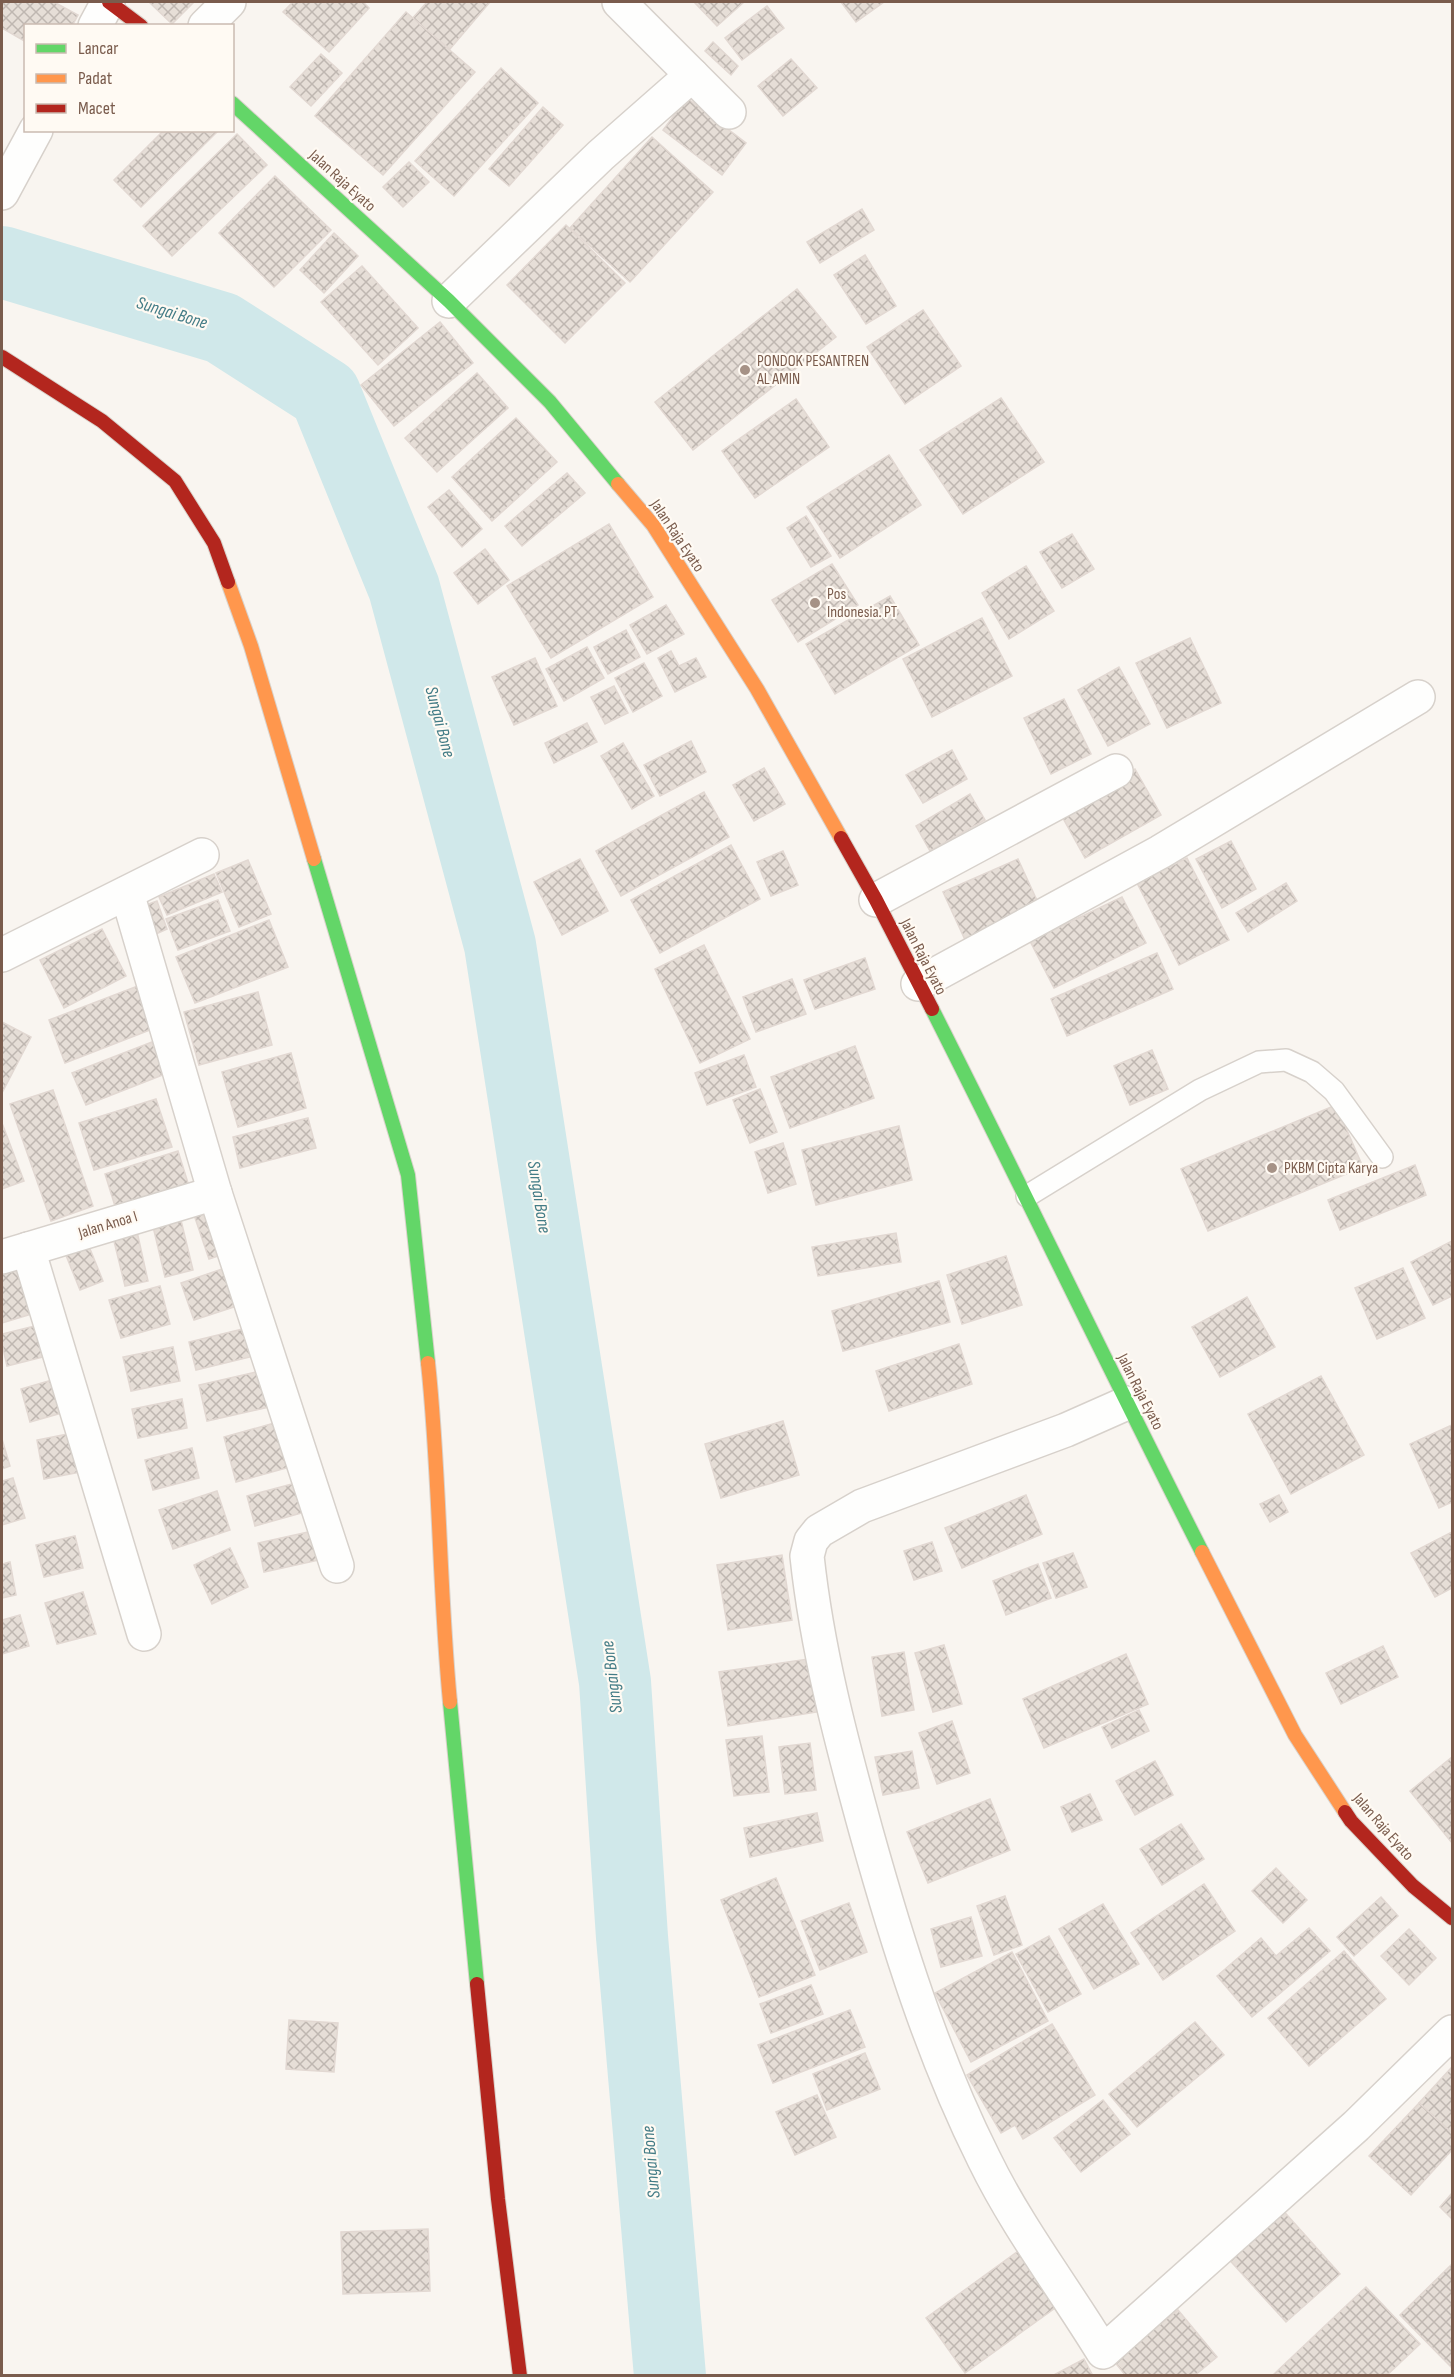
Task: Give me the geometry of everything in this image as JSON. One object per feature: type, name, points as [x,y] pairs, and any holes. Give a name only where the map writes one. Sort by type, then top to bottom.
[{"type":"main road","points":[[109,2],[138,24]]},
{"type":"main road","name":"Jalan Raja Eyato","points":[[234,106],[449,301],[550,402],[653,525],[757,689],[876,900],[1027,1196],[1108,1367],[1295,1735],[1351,1821],[1413,1886],[1452,1918]]},
{"type":"main road","points":[[2,357],[102,421],[175,481],[214,543],[251,646],[408,1175],[434,1421],[443,1635],[498,2199],[520,2376]]},
{"type":"street","points":[[95,24],[109,2]]},
{"type":"street","points":[[207,24],[229,2]]},
{"type":"street","points":[[619,2],[729,112]]},
{"type":"street","points":[[449,301],[601,155],[692,75]]},
{"type":"street","points":[[2,193],[29,142]]},
{"type":"street","points":[[918,984],[1160,852],[1418,697]]},
{"type":"street","points":[[876,900],[1116,771]]},
{"type":"street","points":[[2,955],[202,855]]},
{"type":"street","points":[[128,893],[215,1193],[337,1566]]},
{"type":"street","name":"Jalan Anoa I","points":[[15,1253],[215,1193]]},
{"type":"street","points":[[15,1253],[144,1634]]},
{"type":"street","points":[[1127,1403],[1066,1430],[862,1506],[819,1531],[811,1541],[807,1556],[822,1657],[845,1754],[879,1878],[916,1993],[949,2079],[984,2160],[1027,2235],[1067,2293],[1109,2364],[1452,2032]]},
{"type":"lane","points":[[1027,1196],[1200,1090],[1259,1062],[1286,1060],[1312,1072],[1334,1091],[1382,1157]]},
{"type":"building","points":[[2,2],[54,2],[78,15],[73,24],[24,24],[24,41],[2,28]]},
{"type":"building","points":[[149,2],[194,2],[172,24]]},
{"type":"building","points":[[293,2],[363,2],[369,8],[329,52],[283,12]]},
{"type":"building","points":[[427,2],[490,2],[450,49],[412,19]]},
{"type":"building","points":[[694,2],[744,2],[717,26]]},
{"type":"building","points":[[841,2],[884,2],[856,22]]},
{"type":"building","points":[[767,6],[784,28],[742,60],[725,38]]},
{"type":"building","points":[[406,12],[475,72],[383,175],[315,116]]},
{"type":"building","points":[[713,42],[738,66],[731,75],[705,51]]},
{"type":"building","points":[[321,54],[342,73],[311,106],[290,87]]},
{"type":"building","points":[[791,59],[817,88],[783,116],[758,86]]},
{"type":"building","points":[[501,68],[538,103],[454,196],[415,161]]},
{"type":"building","points":[[687,98],[746,143],[722,175],[663,130]]},
{"type":"building","points":[[543,107],[563,125],[509,186],[489,169]]},
{"type":"building","points":[[162,132],[217,132],[141,207],[114,180]]},
{"type":"building","points":[[237,134],[267,165],[172,256],[143,226]]},
{"type":"building","points":[[652,137],[713,192],[630,282],[570,228]]},
{"type":"building","points":[[409,162],[429,182],[403,207],[383,187]]},
{"type":"building","points":[[275,176],[331,230],[274,287],[219,233]]},
{"type":"building","points":[[862,209],[874,230],[820,263],[807,242]]},
{"type":"building","points":[[566,225],[625,283],[565,343],[507,285]]},
{"type":"building","points":[[334,233],[358,256],[324,293],[300,270]]},
{"type":"building","points":[[865,255],[896,306],[866,324],[834,275]]},
{"type":"building","points":[[362,266],[418,328],[378,365],[321,302]]},
{"type":"building","name":"PONDOK PESANTREN AL AMIN","points":[[797,289],[836,337],[693,450],[655,402]]},
{"type":"building","points":[[923,310],[961,366],[905,404],[867,347]]},
{"type":"building","points":[[440,322],[473,363],[394,426],[361,385]]},
{"type":"building","points":[[477,373],[508,408],[437,472],[405,438]]},
{"type":"building","points":[[1001,398],[1044,462],[963,514],[920,450]]},
{"type":"building","points":[[796,399],[829,447],[755,498],[722,451]]},
{"type":"building","points":[[516,418],[557,462],[492,521],[452,477]]},
{"type":"building","points":[[889,455],[921,505],[840,558],[807,507]]},
{"type":"building","points":[[567,473],[585,493],[522,546],[505,526]]},
{"type":"building","points":[[449,490],[482,529],[462,547],[428,507]]},
{"type":"building","points":[[806,516],[831,556],[811,567],[787,528]]},
{"type":"building","points":[[609,524],[653,597],[551,658],[507,586]]},
{"type":"building","points":[[1072,534],[1094,569],[1062,588],[1040,552]]},
{"type":"building","points":[[485,549],[509,580],[478,604],[454,573]]},
{"type":"building","name":"Pos Indonesia. PT","points":[[832,564],[858,605],[798,642],[772,600]]},
{"type":"building","points":[[1026,566],[1054,611],[1009,639],[982,593]]},
{"type":"building","points":[[890,596],[919,645],[835,694],[806,644]]},
{"type":"building","points":[[666,605],[684,634],[647,654],[630,625]]},
{"type":"building","points":[[982,618],[1012,676],[932,717],[903,659]]},
{"type":"building","points":[[626,630],[640,657],[608,674],[594,647]]},
{"type":"building","points":[[1190,638],[1221,703],[1167,728],[1136,663]]},
{"type":"building","points":[[587,647],[604,678],[564,701],[546,669]]},
{"type":"building","points":[[671,651],[679,666],[696,658],[706,677],[675,692],[658,658]]},
{"type":"building","points":[[535,658],[557,706],[514,725],[492,677]]},
{"type":"building","points":[[644,663],[662,696],[633,712],[615,678]]},
{"type":"building","points":[[1119,667],[1150,724],[1108,746],[1078,690]]},
{"type":"building","points":[[614,686],[628,713],[605,724],[591,697]]},
{"type":"building","points":[[1064,699],[1091,754],[1051,774],[1024,718]]},
{"type":"building","points":[[587,723],[597,742],[554,763],[545,743]]},
{"type":"building","points":[[691,741],[706,772],[660,796],[644,765]]},
{"type":"building","points":[[623,743],[654,796],[632,809],[601,756]]},
{"type":"building","points":[[952,750],[967,779],[923,803],[906,775]]},
{"type":"building","points":[[764,768],[785,804],[754,821],[733,785]]},
{"type":"building","points":[[1135,769],[1161,815],[1085,858],[1059,811]]},
{"type":"building","points":[[704,792],[729,837],[621,896],[596,851]]},
{"type":"building","points":[[970,794],[985,820],[930,851],[916,826]]},
{"type":"building","points":[[1231,841],[1256,889],[1222,908],[1196,859]]},
{"type":"building","points":[[731,845],[760,899],[660,953],[631,900]]},
{"type":"building","points":[[783,851],[798,885],[771,896],[757,862]]},
{"type":"building","points":[[1187,858],[1229,940],[1179,965],[1137,883]]},
{"type":"building","points":[[580,859],[608,911],[562,935],[534,882]]},
{"type":"building","points":[[1018,859],[1041,909],[966,942],[943,892]]},
{"type":"building","points":[[248,860],[271,914],[239,927],[216,873]]},
{"type":"building","points":[[214,874],[222,892],[167,915],[159,897]]},
{"type":"building","points":[[1286,883],[1297,901],[1248,932],[1236,913]]},
{"type":"building","points":[[1122,897],[1146,943],[1054,988],[1030,941]]},
{"type":"building","points":[[218,900],[230,931],[178,950],[166,919]]},
{"type":"building","points":[[157,901],[167,929],[156,934],[146,905]]},
{"type":"building","points":[[269,920],[288,967],[195,1003],[176,957]]},
{"type":"building","points":[[102,929],[126,976],[64,1008],[40,960]]},
{"type":"building","points":[[704,945],[750,1039],[700,1063],[655,969]]},
{"type":"building","points":[[1157,953],[1173,989],[1067,1036],[1051,999]]},
{"type":"building","points":[[865,958],[875,989],[815,1009],[804,980]]},
{"type":"building","points":[[792,979],[806,1014],[756,1032],[743,997]]},
{"type":"building","points":[[143,984],[160,1026],[65,1063],[49,1020]]},
{"type":"building","points":[[258,992],[272,1045],[199,1065],[184,1012]]},
{"type":"building","points":[[2,1022],[31,1037],[2,1093]]},
{"type":"building","points":[[152,1042],[165,1074],[86,1105],[72,1073]]},
{"type":"building","points":[[855,1046],[874,1098],[790,1128],[771,1077]]},
{"type":"building","points":[[1152,1050],[1168,1089],[1130,1105],[1114,1066]]},
{"type":"building","points":[[291,1053],[306,1108],[238,1127],[222,1072]]},
{"type":"building","points":[[744,1055],[756,1087],[707,1105],[695,1073]]},
{"type":"building","points":[[760,1089],[777,1132],[750,1143],[733,1100]]},
{"type":"building","points":[[53,1090],[93,1206],[51,1221],[10,1104]]},
{"type":"building","points":[[156,1099],[172,1147],[94,1170],[79,1123]]},
{"type":"building","name":"PKBM Cipta Karya","points":[[1336,1105],[1363,1167],[1208,1231],[1181,1169]]},
{"type":"building","points":[[308,1118],[316,1148],[240,1168],[233,1137]]},
{"type":"building","points":[[2,1123],[24,1181],[2,1189]]},
{"type":"building","points":[[899,1126],[912,1180],[816,1205],[802,1150]]},
{"type":"building","points":[[783,1143],[796,1184],[768,1193],[755,1152]]},
{"type":"building","points":[[178,1151],[188,1183],[115,1206],[105,1174]]},
{"type":"building","points":[[1415,1165],[1426,1195],[1340,1230],[1328,1200]]},
{"type":"building","points":[[214,1203],[230,1252],[209,1259],[192,1209]]},
{"type":"building","points":[[179,1212],[193,1270],[165,1277],[151,1218]]},
{"type":"building","points":[[136,1227],[148,1281],[125,1286],[112,1233]]},
{"type":"building","points":[[896,1233],[901,1262],[818,1276],[812,1247]]},
{"type":"building","points":[[1452,1241],[1452,1296],[1433,1305],[1411,1262]]},
{"type":"building","points":[[88,1244],[103,1281],[80,1290],[65,1253]]},
{"type":"building","points":[[1006,1256],[1022,1305],[962,1324],[947,1275]]},
{"type":"building","points":[[21,1266],[35,1313],[2,1323],[2,1271]]},
{"type":"building","points":[[228,1267],[240,1305],[194,1320],[181,1283]]},
{"type":"building","points":[[1403,1268],[1425,1318],[1377,1339],[1355,1288]]},
{"type":"building","points":[[939,1281],[950,1322],[843,1351],[832,1311]]},
{"type":"building","points":[[160,1286],[170,1324],[121,1338],[109,1300]]},
{"type":"building","points":[[1247,1297],[1275,1347],[1220,1377],[1192,1327]]},
{"type":"building","points":[[39,1325],[47,1356],[7,1366],[2,1334]]},
{"type":"building","points":[[255,1326],[262,1354],[196,1370],[189,1342]]},
{"type":"building","points":[[959,1344],[972,1384],[889,1411],[876,1371]]},
{"type":"building","points":[[173,1347],[180,1381],[131,1391],[123,1357]]},
{"type":"building","points":[[265,1370],[274,1406],[207,1421],[199,1385]]},
{"type":"building","points":[[1321,1376],[1364,1455],[1291,1494],[1248,1414]]},
{"type":"building","points":[[59,1378],[69,1411],[30,1422],[21,1389]]},
{"type":"building","points":[[182,1399],[187,1428],[138,1438],[132,1409]]},
{"type":"building","points":[[783,1421],[799,1475],[721,1498],[705,1444]]},
{"type":"building","points":[[278,1422],[290,1467],[236,1482],[224,1437]]},
{"type":"building","points":[[1452,1425],[1452,1502],[1439,1508],[1410,1444]]},
{"type":"building","points":[[73,1433],[81,1472],[44,1479],[37,1440]]},
{"type":"building","points":[[2,1439],[10,1466],[2,1469]]},
{"type":"building","points":[[192,1448],[199,1478],[153,1490],[145,1460]]},
{"type":"building","points":[[13,1478],[25,1518],[2,1525],[2,1481]]},
{"type":"building","points":[[296,1483],[305,1512],[255,1526],[247,1496]]},
{"type":"building","points":[[217,1491],[230,1530],[173,1549],[159,1510]]},
{"type":"building","points":[[1026,1495],[1042,1534],[962,1568],[945,1528]]},
{"type":"building","points":[[1279,1495],[1288,1512],[1270,1522],[1260,1504]]},
{"type":"building","points":[[313,1531],[319,1560],[264,1572],[258,1543]]},
{"type":"building","points":[[1452,1532],[1452,1588],[1435,1597],[1411,1553]]},
{"type":"building","points":[[75,1536],[83,1568],[44,1577],[36,1545]]},
{"type":"building","points":[[932,1542],[942,1571],[914,1580],[904,1551]]},
{"type":"building","points":[[230,1548],[248,1587],[212,1604],[194,1565]]},
{"type":"building","points":[[1073,1553],[1087,1587],[1056,1598],[1043,1563]]},
{"type":"building","points":[[782,1555],[792,1620],[728,1630],[717,1565]]},
{"type":"building","points":[[10,1562],[16,1595],[2,1598],[2,1564]]},
{"type":"building","points":[[1038,1564],[1051,1598],[1006,1615],[993,1581]]},
{"type":"building","points":[[83,1592],[96,1634],[57,1644],[45,1603]]},
{"type":"building","points":[[20,1615],[29,1646],[2,1654],[2,1620]]},
{"type":"building","points":[[944,1645],[962,1704],[933,1712],[915,1653]]},
{"type":"building","points":[[1383,1646],[1398,1677],[1341,1704],[1326,1673]]},
{"type":"building","points":[[904,1652],[914,1710],[882,1716],[872,1657]]},
{"type":"building","points":[[1126,1654],[1148,1704],[1044,1748],[1023,1699]]},
{"type":"building","points":[[808,1659],[817,1712],[728,1726],[719,1672]]},
{"type":"building","points":[[1139,1710],[1149,1731],[1112,1748],[1102,1727]]},
{"type":"building","points":[[952,1721],[970,1773],[937,1784],[919,1733]]},
{"type":"building","points":[[762,1736],[769,1792],[734,1796],[726,1740]]},
{"type":"building","points":[[810,1743],[816,1790],[785,1794],[779,1747]]},
{"type":"building","points":[[912,1751],[919,1788],[883,1795],[875,1757]]},
{"type":"building","points":[[1452,1757],[1452,1843],[1410,1791]]},
{"type":"building","points":[[1155,1761],[1173,1795],[1135,1815],[1116,1781]]},
{"type":"building","points":[[1090,1794],[1102,1820],[1072,1832],[1061,1807]]},
{"type":"building","points":[[990,1799],[1010,1850],[928,1883],[907,1832]]},
{"type":"building","points":[[817,1813],[823,1841],[750,1857],[744,1828]]},
{"type":"building","points":[[1181,1824],[1204,1859],[1162,1885],[1140,1849]]},
{"type":"building","points":[[1276,1868],[1307,1900],[1283,1923],[1252,1891]]},
{"type":"building","points":[[776,1878],[815,1975],[759,1997],[721,1900]]},
{"type":"building","points":[[1204,1884],[1235,1931],[1163,1980],[1131,1933]]},
{"type":"building","points":[[1005,1896],[1022,1945],[994,1955],[977,1906]]},
{"type":"building","points":[[1381,1897],[1398,1916],[1354,1956],[1337,1937]]},
{"type":"building","points":[[849,1903],[867,1952],[820,1970],[801,1921]]},
{"type":"building","points":[[1103,1904],[1139,1964],[1094,1989],[1059,1929]]},
{"type":"building","points":[[971,1917],[982,1956],[941,1967],[931,1929]]},
{"type":"building","points":[[1309,1928],[1330,1951],[1252,2017],[1217,1976],[1261,1938],[1276,1956]]},
{"type":"building","points":[[1409,1929],[1436,1958],[1409,1985],[1381,1956]]},
{"type":"building","points":[[1049,1936],[1081,1994],[1048,2012],[1016,1954]]},
{"type":"building","points":[[1344,1951],[1386,1999],[1309,2066],[1268,2018]]},
{"type":"building","points":[[1012,1952],[1048,2021],[971,2062],[935,1993]]},
{"type":"building","points":[[811,1985],[823,2014],[771,2033],[760,2004]]},
{"type":"building","points":[[850,2010],[865,2047],[773,2083],[758,2045]]},
{"type":"building","points":[[289,2020],[338,2023],[334,2072],[286,2069]]},
{"type":"building","points":[[1195,2022],[1224,2055],[1137,2127],[1109,2094]]},
{"type":"building","points":[[1052,2024],[1095,2095],[1023,2139],[1015,2125],[1001,2133],[967,2075]]},
{"type":"building","points":[[865,2053],[880,2089],[827,2110],[813,2074]]},
{"type":"building","points":[[1452,2067],[1452,2133],[1419,2103]]},
{"type":"building","points":[[817,2095],[836,2137],[795,2155],[776,2112]]},
{"type":"building","points":[[1103,2100],[1130,2134],[1081,2172],[1054,2138]]},
{"type":"building","points":[[1419,2103],[1452,2133],[1452,2150],[1411,2195],[1369,2156]]},
{"type":"building","points":[[1452,2193],[1452,2219],[1440,2207]]},
{"type":"building","points":[[1279,2206],[1340,2274],[1286,2322],[1224,2254]]},
{"type":"building","points":[[428,2229],[430,2291],[343,2294],[341,2232]]},
{"type":"building","points":[[1021,2249],[1062,2303],[965,2373],[926,2318]]},
{"type":"building","points":[[1452,2264],[1452,2366],[1451,2367],[1400,2315]]},
{"type":"building","points":[[1366,2287],[1420,2344],[1386,2376],[1272,2376]]},
{"type":"building","points":[[1178,2310],[1217,2357],[1194,2376],[1126,2376],[1114,2361]]},
{"type":"building","points":[[1084,2359],[1093,2376],[1052,2376]]},
{"type":"waterway","name":"Sungai Bone","points":[[2,262],[222,328],[325,394],[404,588],[500,945],[615,1682],[632,1937],[670,2376]]},
{"type":"traffic: fast","points":[[234,105],[449,301],[550,402],[618,484]]},
{"type":"traffic: fast","points":[[314,859],[408,1175],[428,1363]]},
{"type":"traffic: fast","points":[[932,1009],[1202,1552]]},
{"type":"traffic: fast","points":[[450,1702],[477,1984]]},
{"type":"traffic: slow","points":[[618,484],[653,525],[757,689],[841,838]]},
{"type":"traffic: slow","points":[[228,582],[251,646],[314,859]]},
{"type":"traffic: slow","points":[[428,1363],[450,1702]]},
{"type":"traffic: slow","points":[[1202,1552],[1295,1735],[1345,1812]]},
{"type":"traffic: jam","points":[[109,2],[138,24]]},
{"type":"traffic: jam","points":[[2,357],[102,421],[175,481],[214,543],[228,582]]},
{"type":"traffic: jam","points":[[841,838],[932,1009]]},
{"type":"traffic: jam","points":[[1345,1812],[1413,1886],[1452,1918]]},
{"type":"traffic: jam","points":[[477,1984],[498,2199],[520,2376]]},
{"type":"place","name":"PONDOK PESANTREN AL AMIN","points":[[745,370]]},
{"type":"place","name":"Pos Indonesia. PT","points":[[815,603]]},
{"type":"place","name":"PKBM Cipta Karya","points":[[1272,1168]]}]
